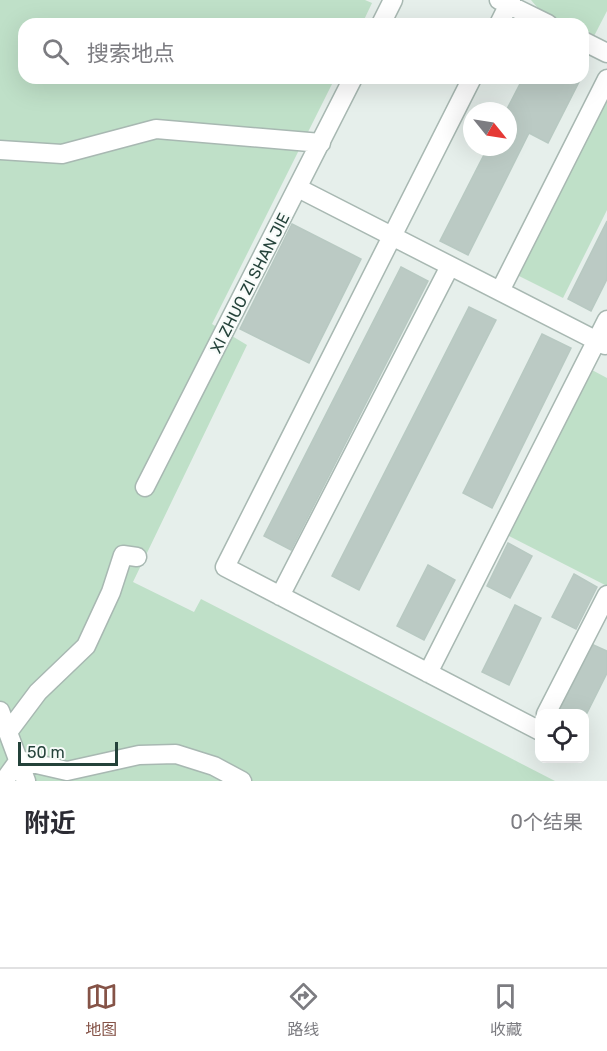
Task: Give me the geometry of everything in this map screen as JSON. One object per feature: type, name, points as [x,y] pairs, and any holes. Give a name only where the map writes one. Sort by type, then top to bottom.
[{"type":"street","points":[[384,18],[393,0]]},
{"type":"street","points":[[501,18],[506,2],[537,18]]},
{"type":"street","points":[[589,44],[607,53]]},
{"type":"street","points":[[500,291],[607,79]]},
{"type":"street","name":"XI ZHUO ZI SHAN JIE","points":[[145,487],[350,84]]},
{"type":"street","points":[[469,84],[225,567],[535,727]]},
{"type":"street","points":[[0,150],[62,154],[156,129],[321,143]]},
{"type":"street","points":[[298,188],[602,343]]},
{"type":"street","points":[[280,596],[450,266]]},
{"type":"street","points":[[428,673],[602,343],[607,320]]},
{"type":"street","points":[[8,732],[38,692],[86,646],[111,592],[123,555],[137,557]]},
{"type":"street","points":[[549,709],[607,595]]},
{"type":"street","points":[[0,711],[26,781]]},
{"type":"street","points":[[19,759],[67,771],[139,755],[176,754],[214,766],[242,781]]},
{"type":"street","points":[[4,781],[19,759]]},
{"type":"green space","points":[[0,0],[365,0],[372,3],[365,18],[18,18],[18,84],[332,84],[212,324],[247,345],[133,582],[194,612],[201,599],[555,781],[0,781]]},
{"type":"green space","points":[[531,0],[607,0],[607,11],[593,38],[589,36],[589,18],[554,18]]},
{"type":"green space","points":[[607,95],[607,210],[563,298],[517,275]]},
{"type":"green space","points":[[592,370],[607,378],[607,586],[507,535]]},
{"type":"building","points":[[520,84],[578,84],[548,143],[529,133],[468,255],[440,241],[483,156],[517,156],[517,102],[511,102]]},
{"type":"building","points":[[607,221],[607,279],[591,311],[568,299]]},
{"type":"building","points":[[292,224],[361,259],[309,363],[240,329]]},
{"type":"building","points":[[401,267],[428,281],[291,550],[264,536]]},
{"type":"building","points":[[469,307],[496,320],[359,590],[332,576]]},
{"type":"building","points":[[542,334],[571,348],[492,508],[463,493]]},
{"type":"building","points":[[508,543],[532,556],[510,598],[487,586]]},
{"type":"building","points":[[428,565],[455,580],[424,640],[397,626]]},
{"type":"building","points":[[574,574],[597,587],[576,629],[552,617]]},
{"type":"building","points":[[515,605],[541,618],[509,685],[482,672]]},
{"type":"building","points":[[589,643],[607,651],[607,673],[589,709],[556,709]]}]
